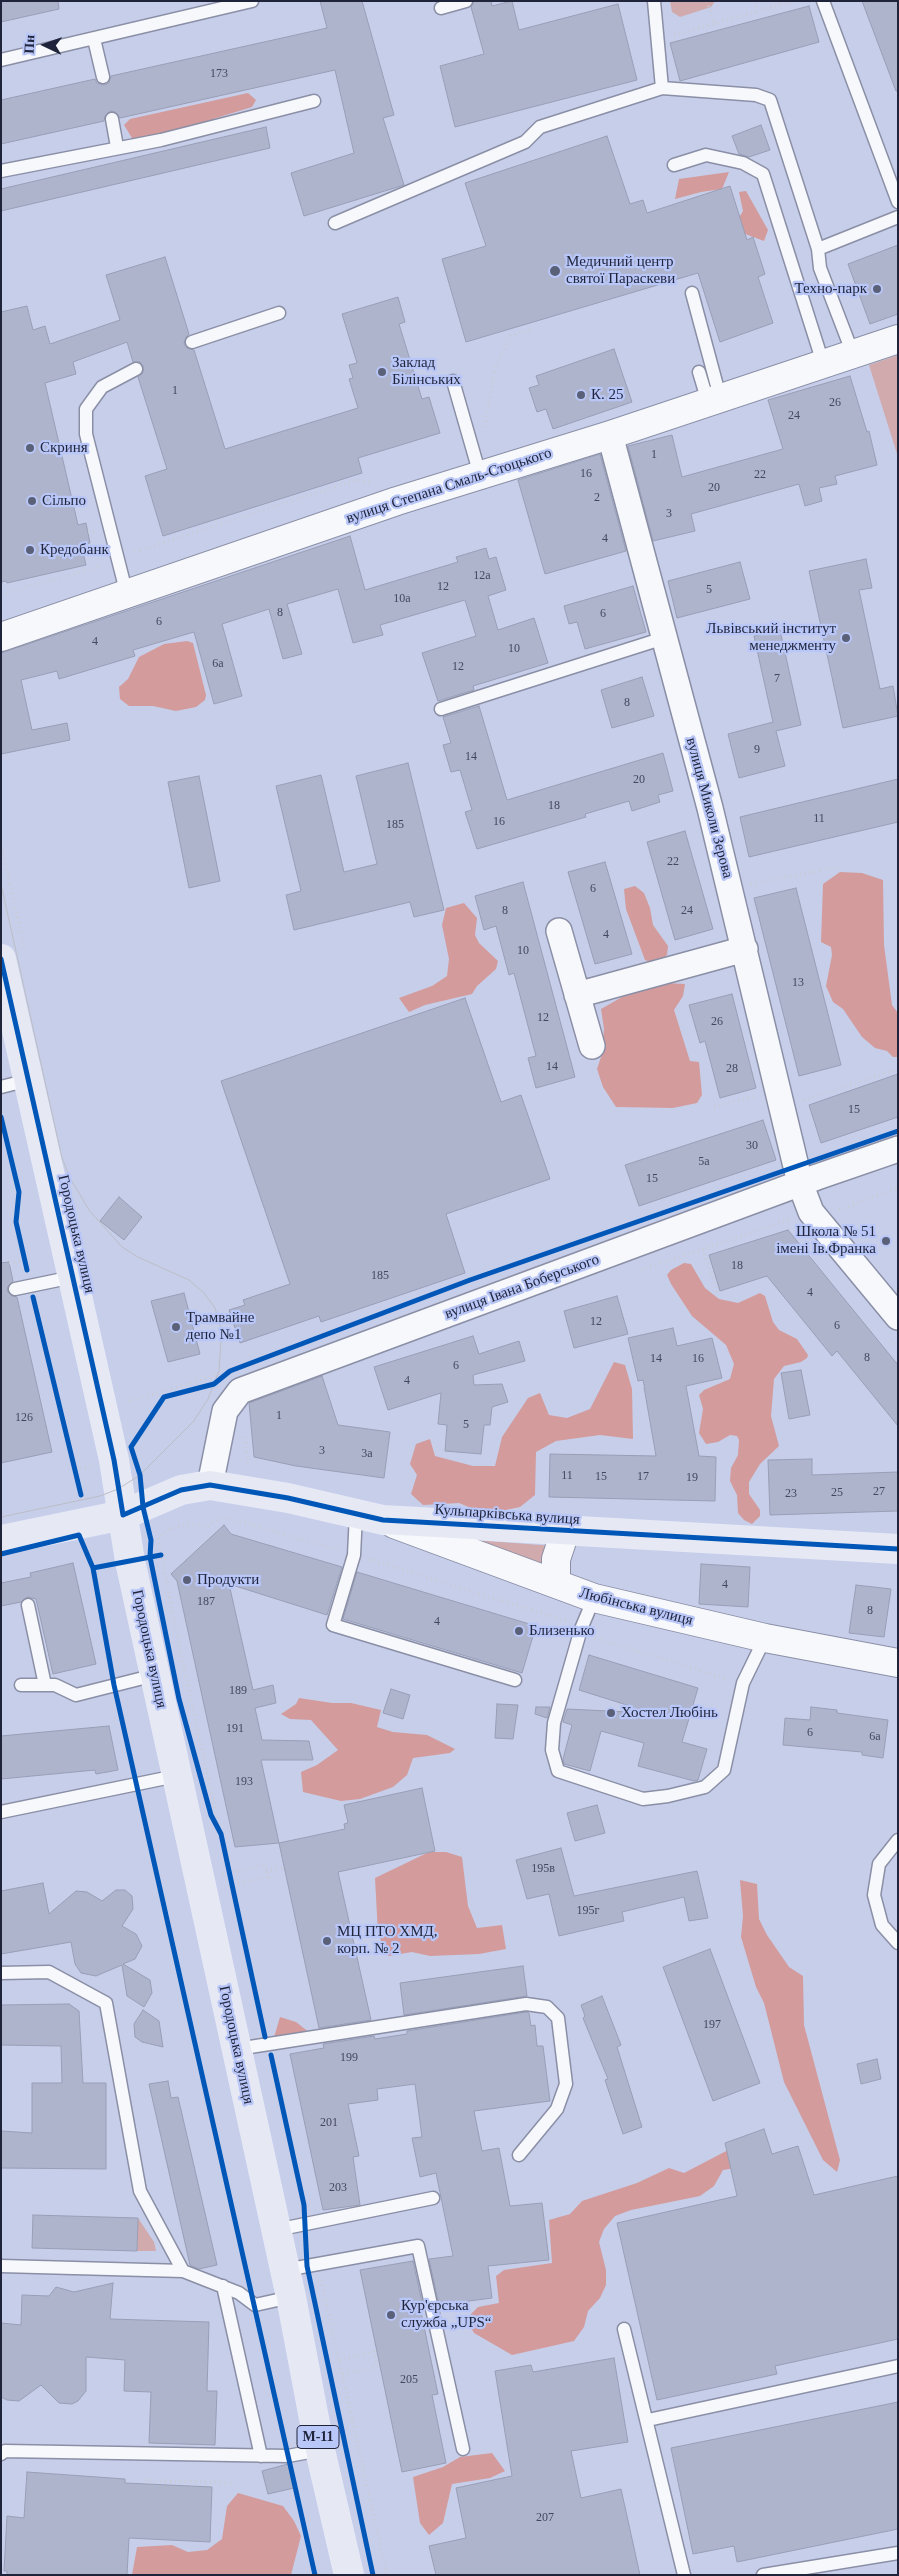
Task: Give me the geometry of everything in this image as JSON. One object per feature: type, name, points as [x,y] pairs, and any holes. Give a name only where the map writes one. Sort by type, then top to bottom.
[{"type":"main road","name":"Городоцька вулиця","points":[[1,959],[114,1460],[130,1561],[291,2297],[320,2450],[349,2575]]},
{"type":"main road","name":"Кульпарківська вулиця","points":[[123,1515],[180,1490],[210,1485],[288,1498],[383,1520],[565,1532],[898,1549]]},
{"type":"main road","points":[[1,1540],[123,1515]]},
{"type":"street","name":"вулиця Степана Смаль-Стоцького","points":[[1,637],[397,501],[610,435],[898,339]]},
{"type":"street","name":"вулиця Миколи Зерова","points":[[610,435],[745,949],[800,1183],[811,1212],[898,1317]]},
{"type":"street","points":[[559,931],[592,1046]]},
{"type":"street","points":[[577,995],[745,949]]},
{"type":"street","name":"вулиця Івана Боберського","points":[[210,1485],[225,1411],[240,1392],[800,1183],[898,1149]]},
{"type":"street","name":"Любінська вулиця","points":[[383,1520],[556,1582],[594,1598],[765,1638],[898,1663]]},
{"type":"street","points":[[556,1582],[556,1559],[565,1532]]},
{"type":"lane","points":[[1,60],[94,40],[252,1]]},
{"type":"lane","points":[[441,8],[466,1]]},
{"type":"lane","points":[[654,1],[662,88]]},
{"type":"lane","points":[[823,1],[898,202]]},
{"type":"lane","points":[[94,40],[103,77]]},
{"type":"lane","points":[[335,223],[525,142],[540,127],[662,88],[756,95],[770,100],[818,249],[820,268],[853,354]]},
{"type":"lane","points":[[1,171],[212,128],[314,100]]},
{"type":"lane","points":[[112,119],[117,146]]},
{"type":"lane","points":[[674,165],[706,155],[743,163],[764,174],[823,363]]},
{"type":"lane","points":[[818,249],[898,217]]},
{"type":"lane","points":[[692,293],[714,400]]},
{"type":"lane","points":[[192,342],[279,313]]},
{"type":"lane","points":[[127,595],[86,434],[86,409],[102,387],[136,369]]},
{"type":"lane","points":[[699,372],[714,400]]},
{"type":"lane","points":[[453,381],[480,475]]},
{"type":"lane","points":[[441,709],[664,638]]},
{"type":"lane","points":[[1,1086],[29,1080]]},
{"type":"lane","points":[[15,1289],[73,1277]]},
{"type":"lane","points":[[356,1514],[354,1554],[333,1625],[515,1680]]},
{"type":"lane","points":[[594,1598],[581,1629],[554,1723],[552,1750],[558,1771],[643,1799],[668,1796],[705,1787],[724,1770],[742,1683],[765,1638]]},
{"type":"lane","points":[[28,1605],[45,1685]]},
{"type":"lane","points":[[21,1685],[55,1685],[76,1695],[155,1675]]},
{"type":"lane","points":[[1,1812],[176,1776]]},
{"type":"lane","points":[[898,1840],[880,1864],[874,1895],[882,1925],[898,1943]]},
{"type":"lane","points":[[1,1974],[49,1972],[106,2003],[140,2191],[183,2271]]},
{"type":"lane","points":[[237,2049],[526,2004],[546,2007],[558,2018],[566,2084],[557,2109],[519,2154]]},
{"type":"lane","points":[[276,2230],[432,2198]]},
{"type":"lane","points":[[284,2270],[418,2246],[463,2449]]},
{"type":"lane","points":[[1,2266],[183,2271],[239,2293],[255,2305],[291,2297]]},
{"type":"lane","points":[[223,2286],[261,2456]]},
{"type":"lane","points":[[624,2329],[648,2420],[684,2575]]},
{"type":"lane","points":[[648,2420],[898,2366]]},
{"type":"lane","points":[[1,2454],[5,2452],[288,2456],[320,2450]]},
{"type":"lane","points":[[763,2575],[898,2553]]},
{"type":"path","points":[[707,1],[714,24]]},
{"type":"path","points":[[754,1],[757,12]]},
{"type":"path","points":[[658,39],[794,1]]},
{"type":"path","points":[[485,429],[494,372],[510,336],[531,329]]},
{"type":"path","points":[[1,594],[102,566]]},
{"type":"path","points":[[749,884],[839,867]]},
{"type":"path","points":[[795,1102],[898,1070]]},
{"type":"path","points":[[714,1107],[762,1094]]},
{"type":"path","points":[[1,1117],[18,1192],[16,1222],[27,1270]]},
{"type":"path","points":[[1,1150],[8,1147]]},
{"type":"path","points":[[836,1211],[898,1188]]},
{"type":"path","points":[[638,1271],[786,1222],[794,1217]]},
{"type":"path","points":[[703,1249],[719,1296]]},
{"type":"path","points":[[9,1263],[25,1260]]},
{"type":"path","points":[[33,1297],[81,1495]]},
{"type":"path","points":[[214,1384],[230,1371]]},
{"type":"path","points":[[128,1401],[230,1371]]},
{"type":"path","points":[[164,1397],[189,1391]]},
{"type":"path","points":[[244,1427],[249,1472]]},
{"type":"path","points":[[75,1470],[94,1465]]},
{"type":"path","points":[[265,2037],[158,1537],[169,1529],[184,1526],[208,1526],[224,1517],[354,1554],[562,1618],[601,1642],[742,1683]]},
{"type":"path","points":[[82,1540],[93,1568],[114,1686],[315,2575]]},
{"type":"path","points":[[93,1568],[161,1555]]},
{"type":"path","points":[[203,1788],[211,1815],[222,1834]]},
{"type":"path","points":[[147,1832],[153,1838]]},
{"type":"path","points":[[265,1865],[268,1877],[233,1885],[201,1885],[230,1873],[265,1865]]},
{"type":"path","points":[[266,1871],[284,1868]]},
{"type":"path","points":[[170,1933],[174,1929]]},
{"type":"path","points":[[271,2054],[307,2224]]},
{"type":"path","points":[[317,2264],[387,2575]]},
{"type":"path","points":[[339,2360],[374,2352],[378,2366],[342,2374]]},
{"type":"path","points":[[145,2480],[232,2483]]},
{"type":"shaded area","points":[[670,1],[715,1],[711,7],[680,17],[672,12]]},
{"type":"shaded area","points":[[248,93],[256,100],[252,107],[216,118],[196,127],[154,139],[132,138],[124,125],[130,119]]},
{"type":"shaded area","points":[[729,172],[722,189],[675,199],[679,179]]},
{"type":"shaded area","points":[[746,191],[768,230],[764,241],[732,229],[743,211],[739,192]]},
{"type":"shaded area","points":[[898,355],[898,457],[869,365]]},
{"type":"shaded area","points":[[187,641],[193,643],[206,695],[205,700],[196,707],[176,711],[153,706],[129,706],[120,699],[119,687],[128,679],[139,657],[164,644]]},
{"type":"shaded area","points":[[840,872],[862,873],[883,880],[884,945],[892,1005],[898,1013],[898,1057],[893,1057],[887,1051],[875,1048],[862,1037],[843,1009],[833,1002],[826,986],[832,955],[831,947],[821,942],[823,884]]},
{"type":"shaded area","points":[[635,886],[644,893],[650,908],[653,925],[668,946],[667,955],[656,964],[645,960],[626,909],[624,889]]},
{"type":"shaded area","points":[[464,903],[477,918],[475,935],[479,943],[498,961],[496,969],[477,986],[472,994],[425,1005],[409,1012],[399,998],[432,986],[447,976],[449,959],[442,925],[446,908]]},
{"type":"shaded area","points":[[666,983],[685,984],[683,996],[674,1010],[690,1061],[699,1062],[702,1095],[697,1103],[673,1108],[616,1107],[603,1087],[597,1069],[602,1054],[604,1029],[601,1009],[622,997]]},
{"type":"shaded area","points":[[684,1263],[691,1264],[705,1288],[719,1299],[738,1303],[760,1293],[765,1296],[773,1322],[779,1330],[797,1339],[808,1355],[801,1362],[784,1366],[774,1379],[771,1416],[779,1446],[760,1464],[749,1482],[749,1494],[760,1510],[760,1516],[752,1524],[744,1520],[738,1513],[737,1495],[730,1481],[731,1468],[738,1455],[739,1440],[737,1436],[730,1435],[718,1442],[706,1444],[699,1433],[703,1409],[699,1395],[704,1390],[730,1379],[734,1364],[726,1345],[692,1316],[671,1284],[667,1275],[671,1270]]},
{"type":"shaded area","points":[[614,1362],[625,1365],[632,1389],[633,1439],[600,1435],[556,1441],[536,1452],[535,1495],[520,1507],[491,1513],[459,1503],[423,1505],[411,1494],[417,1475],[410,1464],[416,1444],[430,1439],[435,1456],[473,1466],[495,1466],[502,1437],[528,1398],[540,1393],[549,1415],[567,1418],[590,1409]]},
{"type":"shaded area","points":[[474,1540],[553,1546],[550,1569]]},
{"type":"shaded area","points":[[299,1698],[332,1703],[351,1703],[381,1710],[377,1727],[393,1732],[427,1735],[455,1749],[450,1753],[413,1758],[407,1775],[393,1787],[360,1799],[341,1801],[303,1792],[301,1772],[317,1765],[338,1750],[311,1720],[290,1719],[281,1714],[296,1704]]},
{"type":"shaded area","points":[[429,1852],[446,1852],[462,1857],[468,1906],[477,1928],[502,1925],[506,1949],[479,1954],[430,1956],[412,1952],[388,1956],[378,1934],[375,1878]]},
{"type":"shaded area","points":[[740,1880],[757,1884],[759,1919],[767,1935],[789,1967],[803,1976],[804,2025],[840,2160],[837,2172],[823,2160],[784,2082],[764,2003],[756,1987],[741,1937],[743,1916]]},
{"type":"shaded area","points":[[280,2017],[296,2022],[310,2033],[272,2044]]},
{"type":"shaded area","points":[[732,2148],[741,2167],[723,2170],[714,2186],[700,2196],[631,2210],[615,2216],[604,2229],[599,2242],[606,2270],[606,2285],[600,2298],[588,2311],[584,2327],[574,2341],[512,2355],[474,2333],[466,2319],[478,2307],[499,2303],[496,2276],[504,2270],[552,2263],[549,2220],[570,2214],[582,2201],[637,2183],[669,2168],[684,2173]]},
{"type":"shaded area","points":[[138,2218],[154,2242],[156,2251],[137,2251]]},
{"type":"shaded area","points":[[492,2453],[505,2471],[490,2478],[452,2484],[443,2523],[429,2535],[420,2523],[413,2477],[443,2467],[460,2457]]},
{"type":"shaded area","points":[[238,2493],[283,2506],[294,2521],[301,2536],[291,2575],[132,2575],[137,2547],[172,2545],[188,2552],[207,2550],[222,2539],[227,2506]]},
{"type":"building","points":[[1,1],[58,1],[59,9],[1,22]]},
{"type":"building","points":[[320,1],[362,1],[394,115],[383,118],[404,185],[304,216],[291,173],[354,153],[335,70],[120,118],[115,112],[110,111],[105,116],[104,121],[1,144],[1,100],[95,79],[97,83],[104,85],[109,83],[111,76],[327,28]]},
{"type":"building","points":[[474,1],[491,1],[492,6],[512,1],[519,30],[618,4],[637,80],[455,127],[440,66],[484,54],[471,7]]},
{"type":"building","points":[[862,1],[898,1],[898,91],[896,91]]},
{"type":"building","points":[[809,6],[819,42],[680,81],[670,43]]},
{"type":"building","points":[[761,125],[770,150],[749,157],[739,154],[732,136]]},
{"type":"building","points":[[266,127],[270,148],[1,211],[1,189]]},
{"type":"building","points":[[607,136],[630,204],[643,200],[647,213],[730,186],[747,240],[753,237],[765,274],[758,277],[773,323],[720,342],[698,273],[466,342],[442,259],[486,246],[465,183]]},
{"type":"building","name":"Техно-парк","points":[[898,245],[898,314],[870,324],[848,264]]},
{"type":"building","points":[[165,257],[189,334],[184,344],[187,348],[194,350],[225,449],[358,408],[349,379],[353,378],[349,365],[357,363],[342,314],[398,297],[405,322],[399,324],[422,399],[429,397],[440,433],[358,458],[362,473],[163,536],[145,476],[167,469],[138,377],[143,373],[143,366],[140,362],[133,362],[127,342],[73,362],[76,374],[45,383],[78,525],[86,523],[90,543],[81,545],[86,565],[7,583],[6,581],[1,582],[1,312],[27,306],[33,330],[45,326],[50,344],[120,320],[106,275]]},
{"type":"building","name":"К. 25","points":[[614,349],[632,402],[553,429],[546,409],[537,412],[529,388],[539,385],[536,376]]},
{"type":"building","points":[[850,376],[867,432],[869,431],[877,465],[835,476],[837,484],[819,488],[822,501],[805,506],[799,484],[691,514],[695,531],[653,541],[628,446],[672,435],[682,477],[783,449],[768,400]]},
{"type":"building","points":[[600,454],[626,551],[545,574],[518,480]]},
{"type":"building","points":[[350,536],[365,590],[458,562],[456,557],[486,548],[489,559],[496,557],[506,590],[488,596],[498,630],[534,618],[548,663],[473,686],[474,690],[438,701],[422,653],[476,636],[465,600],[380,625],[383,635],[353,643],[338,589],[287,604],[302,654],[283,659],[269,609],[222,624],[242,696],[214,704],[194,632],[133,650],[135,656],[59,679],[57,671],[21,680],[32,730],[67,723],[70,740],[1,754],[1,653]]},
{"type":"building","name":"Львівський інститут менеджменту","points":[[866,559],[872,588],[859,590],[880,689],[893,686],[898,716],[843,728],[809,571]]},
{"type":"building","points":[[740,562],[750,599],[677,618],[668,581]]},
{"type":"building","points":[[633,586],[646,632],[585,649],[577,622],[569,624],[564,606]]},
{"type":"building","points":[[780,630],[801,725],[776,731],[785,766],[739,778],[728,734],[773,722],[754,636]]},
{"type":"building","points":[[642,677],[654,716],[612,728],[601,690]]},
{"type":"building","points":[[479,706],[507,800],[663,753],[673,791],[658,795],[660,802],[632,811],[629,801],[585,814],[586,817],[477,849],[465,812],[472,810],[460,770],[451,772],[443,745],[451,743],[443,717]]},
{"type":"building","points":[[408,763],[444,910],[414,917],[410,902],[294,930],[286,895],[301,891],[276,786],[321,775],[344,872],[377,864],[356,776]]},
{"type":"building","points":[[199,776],[220,881],[189,888],[168,782]]},
{"type":"building","points":[[898,779],[898,822],[749,857],[740,817]]},
{"type":"building","points":[[685,831],[713,929],[675,940],[647,842]]},
{"type":"building","points":[[605,862],[632,954],[595,964],[568,872]]},
{"type":"building","points":[[523,882],[575,1077],[536,1088],[528,1058],[536,1056],[514,973],[509,975],[496,926],[484,930],[475,896]]},
{"type":"building","points":[[796,888],[841,1065],[799,1076],[754,898]]},
{"type":"building","points":[[732,994],[756,1088],[720,1098],[705,1041],[700,1043],[689,1005]]},
{"type":"building","points":[[465,998],[501,1102],[521,1095],[550,1179],[446,1214],[465,1273],[321,1322],[319,1316],[240,1343],[229,1310],[245,1305],[243,1300],[290,1284],[221,1081]]},
{"type":"building","points":[[898,1074],[898,1117],[821,1143],[809,1105]]},
{"type":"building","points":[[763,1120],[776,1160],[639,1206],[625,1165]]},
{"type":"building","points":[[119,1197],[142,1217],[124,1240],[100,1221]]},
{"type":"building","points":[[788,1230],[898,1365],[898,1426],[837,1351],[832,1356],[767,1276],[720,1291],[709,1255]]},
{"type":"building","points":[[9,1262],[13,1281],[8,1286],[7,1291],[12,1296],[17,1297],[52,1452],[1,1463],[1,1263]]},
{"type":"building","name":"Трамвайне депо №1","points":[[184,1293],[200,1354],[168,1362],[151,1301]]},
{"type":"building","points":[[617,1296],[628,1334],[574,1348],[564,1311]]},
{"type":"building","points":[[673,1328],[677,1346],[712,1338],[722,1378],[686,1386],[699,1456],[716,1457],[715,1501],[549,1497],[550,1454],[656,1456],[645,1385],[643,1380],[638,1381],[628,1338]]},
{"type":"building","points":[[473,1336],[479,1354],[519,1341],[525,1361],[473,1375],[474,1385],[502,1384],[508,1402],[492,1407],[490,1425],[484,1425],[481,1454],[445,1451],[447,1425],[438,1424],[441,1393],[388,1410],[374,1367]]},
{"type":"building","points":[[801,1370],[810,1415],[789,1419],[781,1373]]},
{"type":"building","points":[[322,1376],[338,1425],[390,1432],[384,1478],[296,1466],[254,1457],[249,1403]]},
{"type":"building","points":[[812,1459],[812,1475],[898,1472],[898,1511],[770,1515],[768,1460]]},
{"type":"building","points":[[224,1525],[231,1534],[342,1567],[327,1615],[229,1584],[253,1690],[273,1685],[276,1703],[255,1708],[262,1740],[309,1741],[313,1760],[261,1760],[279,1843],[235,1847],[177,1581],[171,1574]]},
{"type":"building","points":[[73,1563],[96,1664],[53,1674],[36,1599],[27,1597],[21,1602],[1,1606],[1,1583],[31,1577],[30,1573]]},
{"type":"building","points":[[701,1564],[750,1567],[748,1607],[699,1604]]},
{"type":"building","points":[[357,1572],[536,1626],[522,1673],[343,1619]]},
{"type":"building","points":[[856,1585],[891,1589],[884,1637],[849,1633]]},
{"type":"building","points":[[589,1655],[698,1688],[682,1742],[707,1749],[698,1780],[694,1781],[638,1766],[644,1743],[601,1731],[590,1771],[564,1764],[563,1759],[572,1725],[563,1722],[567,1709],[629,1712],[630,1706],[579,1690]]},
{"type":"building","points":[[391,1689],[410,1695],[403,1719],[383,1713]]},
{"type":"building","points":[[497,1704],[518,1705],[513,1739],[495,1738]]},
{"type":"building","points":[[536,1707],[550,1707],[547,1718],[535,1714]]},
{"type":"building","points":[[811,1707],[837,1710],[837,1713],[888,1720],[883,1758],[862,1755],[862,1752],[783,1745],[785,1718],[810,1720]]},
{"type":"building","points":[[109,1726],[118,1770],[96,1774],[95,1770],[1,1779],[1,1736]]},
{"type":"building","name":"МЦ ПТО ХМД, корп. № 2","points":[[422,1788],[435,1851],[338,1872],[371,2020],[319,2028],[279,1843],[345,1829],[344,1824],[348,1823],[344,1805]]},
{"type":"building","points":[[597,1805],[605,1833],[575,1841],[567,1813]]},
{"type":"building","points":[[561,1848],[574,1896],[697,1871],[708,1918],[689,1921],[684,1897],[622,1912],[624,1921],[559,1936],[549,1894],[527,1899],[516,1860]]},
{"type":"building","points":[[43,1883],[49,1914],[76,1891],[87,1892],[102,1901],[116,1890],[125,1890],[132,1896],[133,1909],[122,1926],[136,1934],[142,1946],[135,1959],[123,1964],[150,1980],[152,1993],[144,2007],[127,1996],[122,1965],[96,1976],[81,1973],[75,1964],[71,1942],[1,1954],[1,1891]]},
{"type":"building","points":[[710,1949],[760,2083],[713,2101],[663,1967]]},
{"type":"building","points":[[523,1966],[527,1996],[404,2015],[400,1983]]},
{"type":"building","points":[[602,1996],[621,2045],[617,2047],[642,2127],[623,2134],[605,2080],[608,2079],[583,2018],[585,2016],[581,2005]]},
{"type":"building","points":[[69,2004],[79,2011],[83,2083],[106,2083],[106,2169],[1,2168],[1,2131],[32,2133],[32,2083],[62,2083],[61,2046],[1,2045],[1,2005]]},
{"type":"building","points":[[143,2010],[159,2021],[163,2047],[142,2042],[135,2037],[134,2024]]},
{"type":"building","points":[[529,2013],[531,2026],[535,2025],[537,2046],[543,2046],[550,2101],[474,2111],[482,2151],[499,2148],[510,2206],[542,2203],[549,2260],[488,2266],[492,2298],[439,2305],[429,2259],[453,2256],[436,2173],[420,2177],[412,2138],[422,2137],[415,2084],[377,2089],[378,2100],[348,2104],[359,2156],[353,2157],[360,2205],[323,2210],[290,2054],[324,2048],[323,2044],[374,2036],[375,2039],[407,2034],[407,2031]]},
{"type":"building","points":[[877,2059],[881,2079],[861,2084],[857,2064]]},
{"type":"building","points":[[168,2081],[171,2098],[178,2097],[217,2265],[199,2269],[190,2265],[149,2084]]},
{"type":"building","points":[[764,2129],[772,2154],[798,2146],[814,2195],[898,2176],[898,2339],[775,2366],[777,2374],[657,2400],[617,2223],[737,2196],[725,2143]]},
{"type":"building","points":[[33,2215],[138,2218],[137,2251],[32,2248]]},
{"type":"building","points":[[413,2261],[423,2307],[420,2307],[438,2394],[432,2395],[446,2463],[402,2472],[360,2270]]},
{"type":"building","points":[[113,2283],[110,2319],[209,2322],[207,2391],[217,2391],[215,2445],[149,2443],[151,2392],[124,2391],[125,2360],[86,2357],[86,2391],[78,2401],[72,2404],[59,2403],[41,2385],[19,2401],[7,2400],[1,2397],[1,2323],[21,2325],[22,2295],[49,2296],[56,2287],[74,2292]]},
{"type":"building","points":[[614,2358],[628,2442],[571,2451],[581,2498],[621,2489],[640,2575],[436,2575],[429,2546],[466,2538],[456,2488],[512,2476],[495,2371],[531,2365],[533,2372]]},
{"type":"building","points":[[898,2402],[898,2529],[737,2562],[734,2546],[693,2554],[671,2448]]},
{"type":"building","points":[[288,2464],[294,2488],[268,2494],[262,2471]]},
{"type":"building","points":[[27,2472],[125,2479],[125,2483],[212,2487],[210,2542],[129,2538],[127,2575],[7,2575],[7,2571],[4,2571],[7,2516],[24,2518]]},
{"type":"tram line","points":[[1,884],[62,1158],[70,1178],[89,1210],[122,1247],[138,1257],[189,1280],[204,1293],[215,1308],[220,1324],[221,1340],[219,1371],[208,1399],[193,1422],[140,1475],[118,1489],[100,1496],[1,1517]]},
{"type":"cycle path","points":[[1,959],[114,1460],[123,1515],[181,1490],[210,1485],[288,1498],[383,1520],[898,1549]]},
{"type":"cycle path","points":[[1,1117],[19,1192],[16,1222],[27,1270]]},
{"type":"cycle path","points":[[265,2037],[221,1834],[211,1815],[179,1699],[150,1557],[151,1540],[143,1507],[140,1475],[131,1447],[164,1397],[214,1384],[230,1371],[470,1280],[898,1131]]},
{"type":"cycle path","points":[[33,1297],[81,1495]]},
{"type":"cycle path","points":[[1,1554],[79,1535],[93,1568],[114,1685],[315,2575]]},
{"type":"cycle path","points":[[93,1568],[161,1555]]},
{"type":"cycle path","points":[[271,2055],[304,2205],[307,2266],[373,2575]]},
{"type":"place","name":"Медичний центр святої Параскеви","points":[[555,271]]},
{"type":"place","name":"Техно-парк","points":[[877,289]]},
{"type":"place","name":"Заклад Білінських","points":[[382,372]]},
{"type":"place","name":"К. 25","points":[[581,395]]},
{"type":"place","name":"Скриня","points":[[30,448]]},
{"type":"place","name":"Сільпо","points":[[32,501]]},
{"type":"place","name":"Кредобанк","points":[[30,550]]},
{"type":"place","name":"Львівський інститут менеджменту","points":[[846,638]]},
{"type":"place","name":"Школа № 51 імені Ів.Франка","points":[[886,1241]]},
{"type":"place","name":"Трамвайне депо №1","points":[[176,1327]]},
{"type":"place","name":"Продукти","points":[[187,1580]]},
{"type":"place","name":"Близенько","points":[[519,1631]]},
{"type":"place","name":"Хостел Любінь","points":[[611,1713]]},
{"type":"place","name":"МЦ ПТО ХМД, корп. № 2","points":[[327,1941]]},
{"type":"place","name":"Кур'єрська служба „UPS“","points":[[391,2315]]}]
